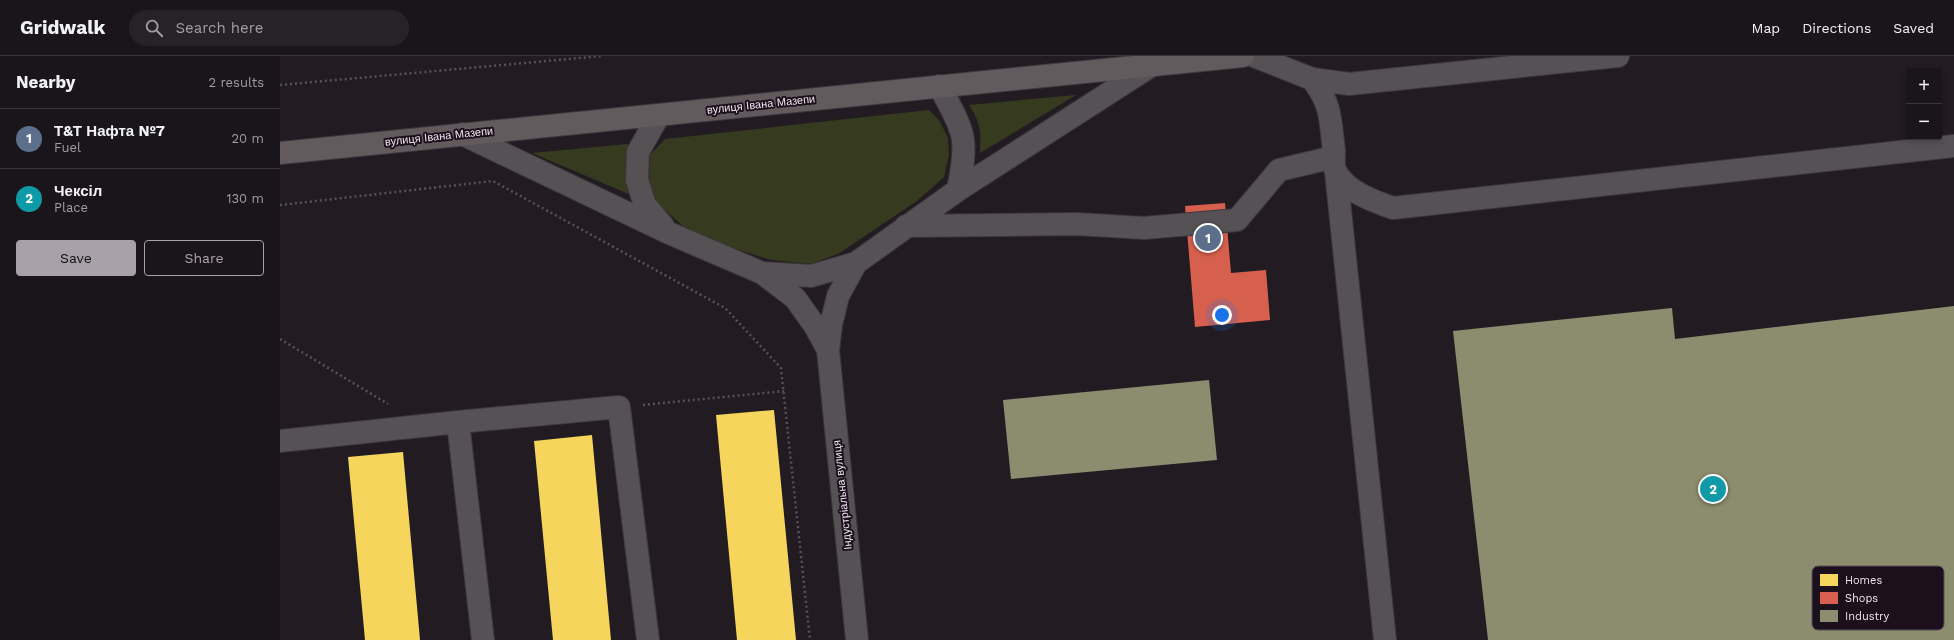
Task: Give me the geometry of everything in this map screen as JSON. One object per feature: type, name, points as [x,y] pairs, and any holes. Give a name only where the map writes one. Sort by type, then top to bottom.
[{"type":"main road","name":"вулиця Івана Мазепи","points":[[280,153],[1243,56]]},
{"type":"street","points":[[1254,56],[1312,78],[1349,84],[1618,56]]},
{"type":"street","points":[[462,134],[669,233],[762,273],[811,276],[856,263],[958,190],[1154,64]]},
{"type":"street","points":[[1312,78],[1322,92],[1329,108],[1385,640]]},
{"type":"street","points":[[1329,108],[1339,94],[1349,84]]},
{"type":"street","points":[[939,86],[952,110],[963,140],[963,164],[958,190]]},
{"type":"street","points":[[659,115],[638,152],[637,180],[645,205],[669,233]]},
{"type":"street","points":[[1335,165],[1352,189],[1372,200],[1393,208],[1954,146]]},
{"type":"street","points":[[906,226],[1077,224],[1144,228],[1237,220],[1279,170],[1335,165]]},
{"type":"street","name":"Індустріальна вулиця","points":[[856,263],[838,296],[831,325],[828,350],[857,640]]},
{"type":"street","name":"Індустріальна вулиця","points":[[762,273],[795,298],[815,326],[828,350]]},
{"type":"street","points":[[280,441],[619,407],[648,640]]},
{"type":"street","points":[[458,422],[483,640]]},
{"type":"path","points":[[280,85],[602,56]]},
{"type":"path","points":[[280,205],[493,181],[725,308],[782,368],[810,640]]},
{"type":"path","points":[[280,340],[390,405]]},
{"type":"path","points":[[619,407],[784,391]]},
{"type":"green space","points":[[1076,95],[980,153],[978,123],[969,105]]},
{"type":"green space","points":[[929,110],[939,120],[948,138],[949,155],[944,177],[917,201],[838,254],[810,264],[771,260],[714,242],[683,226],[657,203],[649,179],[650,155],[665,139]]},
{"type":"green space","points":[[628,144],[627,170],[631,195],[532,153]]},
{"type":"building: Homes","points":[[774,410],[796,640],[737,640],[716,415]]},
{"type":"building: Homes","points":[[592,435],[611,640],[553,640],[534,441]]},
{"type":"building: Homes","points":[[403,452],[420,640],[365,640],[348,457]]},
{"type":"building: Shops","points":[[1225,203],[1231,273],[1266,270],[1270,320],[1195,327],[1185,206]]},
{"type":"building: Industry","points":[[1954,306],[1954,640],[1488,640],[1453,331],[1672,308],[1675,339]]},
{"type":"building: Industry","points":[[1209,380],[1217,460],[1011,479],[1003,400]]},
{"type":"place","name":"Т&Т Нафта №7","points":[[1208,238]]},
{"type":"place","name":"Чексіл","points":[[1713,489]]}]
